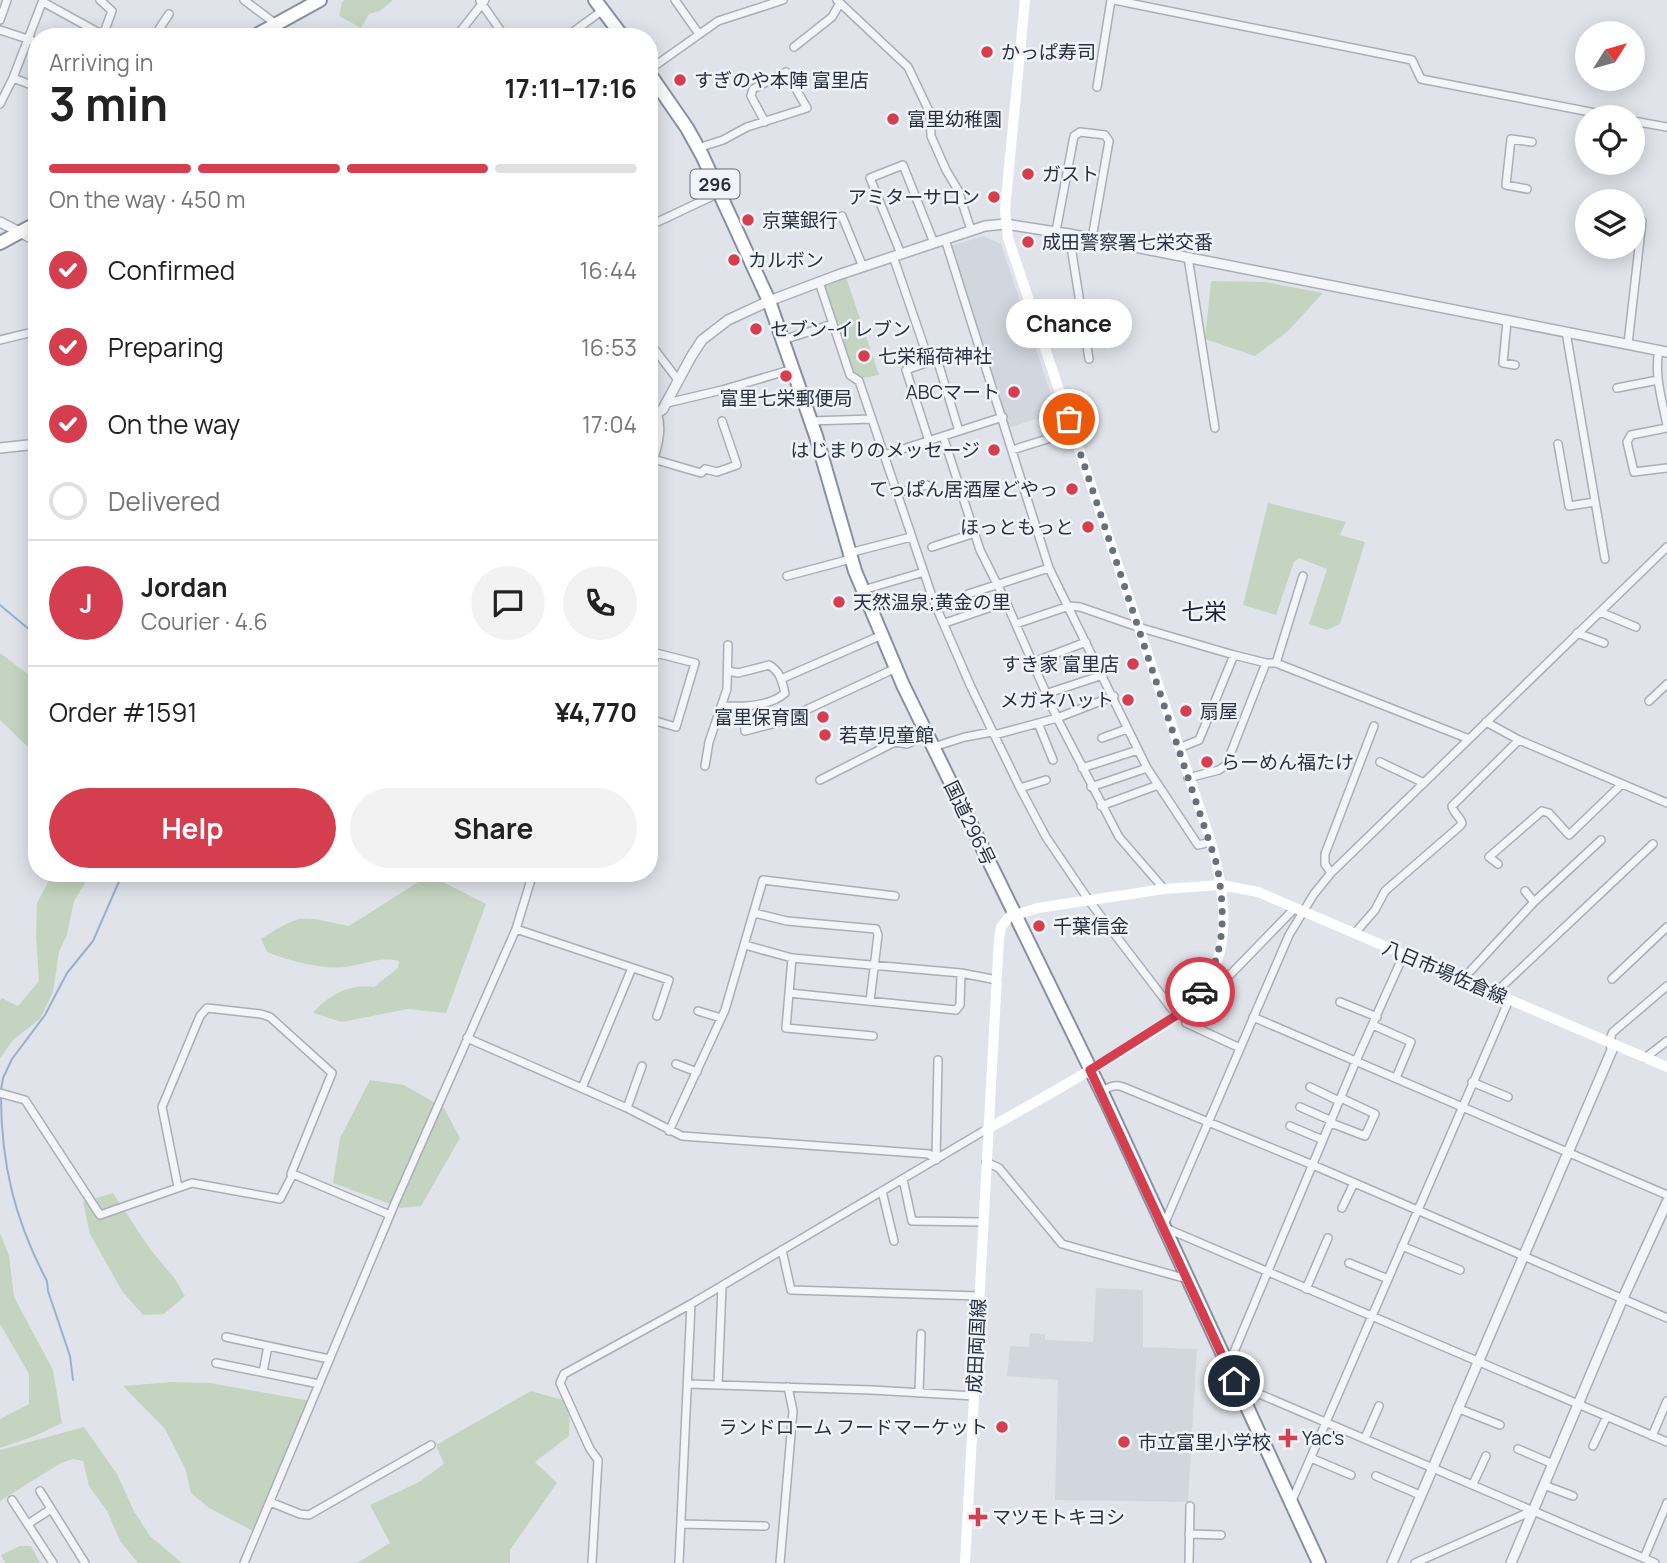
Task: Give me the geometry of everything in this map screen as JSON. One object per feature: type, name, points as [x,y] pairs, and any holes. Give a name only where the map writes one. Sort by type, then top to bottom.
[{"type":"highway","points":[[269,28],[320,0]]},
{"type":"highway","points":[[599,5],[616,28]]},
{"type":"highway","name":"国道296号","points":[[658,85],[698,148],[769,301],[811,421],[850,556],[896,668],[1101,1092],[1187,1279],[1239,1379],[1319,1563]]},
{"type":"highway","points":[[0,243],[28,229]]},
{"type":"main road","points":[[987,1129],[1090,1070],[1177,1015],[1200,992],[1213,972],[1220,951],[1223,925],[1221,885],[1210,842],[1005,224],[1025,0]]},
{"type":"main road","points":[[1016,914],[1038,908],[1164,889],[1221,885]]},
{"type":"main road","name":"八日市場佐倉線","points":[[1221,885],[1258,892],[1306,911],[1667,1067]]},
{"type":"main road","name":"成田両国線","points":[[965,1563],[987,1129],[1001,927],[1003,922],[1016,914]]},
{"type":"street","points":[[0,20],[7,0]]},
{"type":"street","points":[[100,0],[112,11],[107,28]]},
{"type":"street","points":[[244,0],[276,24]]},
{"type":"street","points":[[675,0],[699,34]]},
{"type":"street","points":[[658,64],[718,21],[783,0]]},
{"type":"street","points":[[1097,87],[1112,0],[1412,60],[1421,79],[1575,109]]},
{"type":"street","points":[[32,28],[43,1],[91,28]]},
{"type":"street","points":[[463,28],[483,1],[500,28]]},
{"type":"street","points":[[793,47],[832,16],[839,1],[908,67],[930,113],[931,136],[958,190],[971,230]]},
{"type":"street","points":[[575,28],[599,5]]},
{"type":"street","points":[[160,28],[169,14]]},
{"type":"street","points":[[0,30],[28,38],[0,104]]},
{"type":"street","points":[[698,148],[723,140],[747,127],[765,122],[807,108],[786,72],[753,89],[751,96],[765,122]]},
{"type":"street","points":[[13,78],[28,84]]},
{"type":"street","points":[[930,124],[972,120]]},
{"type":"street","points":[[1645,123],[1667,127]]},
{"type":"street","points":[[1056,231],[1074,136],[1080,132],[1105,135],[1109,141],[1092,238]]},
{"type":"street","points":[[1527,189],[1506,185],[1511,139],[1532,142]]},
{"type":"street","points":[[929,361],[870,178],[903,165],[934,243]]},
{"type":"street","points":[[658,222],[719,193]]},
{"type":"street","points":[[842,216],[863,267]]},
{"type":"street","points":[[0,222],[28,236]]},
{"type":"street","points":[[658,412],[667,402],[696,348],[715,327],[769,301],[819,282],[971,230],[1005,224],[1056,231],[1663,351],[1657,361],[1658,380],[1667,426],[1631,435],[1627,442],[1634,472],[1667,468]]},
{"type":"street","points":[[1069,234],[1090,359]]},
{"type":"street","points":[[945,239],[1049,568],[1147,768],[1198,845],[1210,842]]},
{"type":"street","points":[[1188,257],[1215,428]]},
{"type":"street","points":[[1628,344],[1638,259]]},
{"type":"street","points":[[819,282],[850,376],[859,381],[924,572],[993,733],[1046,837],[1090,902],[1172,1009]]},
{"type":"street","points":[[1507,321],[1503,363],[1515,365]]},
{"type":"street","points":[[783,341],[833,324]]},
{"type":"street","points":[[1042,342],[1085,329]]},
{"type":"street","points":[[1566,332],[1605,559]]},
{"type":"street","points":[[0,340],[28,333]]},
{"type":"street","points":[[658,354],[678,380]]},
{"type":"street","points":[[929,440],[906,370],[929,361],[937,359],[959,431]]},
{"type":"street","points":[[667,402],[722,390],[793,369]]},
{"type":"street","points":[[1617,388],[1658,380]]},
{"type":"street","points":[[884,455],[1003,417]]},
{"type":"street","points":[[811,421],[872,419]]},
{"type":"street","points":[[658,460],[701,473],[705,469],[718,472],[737,466],[722,421]]},
{"type":"street","points":[[1012,450],[1073,431]]},
{"type":"street","points":[[943,436],[975,533],[1056,718],[1119,837],[1164,889]]},
{"type":"street","points":[[0,448],[28,444]]},
{"type":"street","points":[[1558,444],[1569,506],[1595,502]]},
{"type":"street","points":[[896,493],[927,485]]},
{"type":"street","points":[[932,547],[975,533]]},
{"type":"street","points":[[787,576],[911,537]]},
{"type":"street","points":[[1667,547],[1331,873],[1310,901],[1289,935],[1163,1227],[1667,1442]]},
{"type":"street","points":[[968,594],[1049,568]]},
{"type":"street","points":[[863,590],[924,572]]},
{"type":"street","points":[[1276,663],[1303,576]]},
{"type":"street","points":[[945,623],[1006,602]]},
{"type":"street","points":[[1016,624],[1069,606],[1080,607],[1234,655],[1276,663],[1469,739]]},
{"type":"street","points":[[1600,612],[1636,627]]},
{"type":"street","points":[[1577,633],[1604,643]]},
{"type":"street","points":[[782,679],[882,635]]},
{"type":"street","points":[[1031,663],[1086,642]]},
{"type":"street","points":[[705,766],[729,671],[728,645]]},
{"type":"street","points":[[658,654],[695,663],[676,727],[658,722]]},
{"type":"street","points":[[1179,748],[1199,740],[1234,655]]},
{"type":"street","points":[[1188,778],[1219,770],[1226,765],[1266,663]]},
{"type":"street","points":[[722,706],[743,708],[779,699],[785,693],[782,679],[775,668],[769,665],[738,673],[729,671]]},
{"type":"street","points":[[743,708],[745,731],[769,726],[896,668]]},
{"type":"street","points":[[1045,694],[1103,675]]},
{"type":"street","points":[[1649,701],[1667,684]]},
{"type":"street","points":[[820,780],[895,742],[907,744],[993,733],[1056,718],[1114,696]]},
{"type":"street","points":[[1486,722],[1519,740],[1667,803]]},
{"type":"street","points":[[1038,723],[1053,760]]},
{"type":"street","points":[[1331,873],[1325,864],[1325,854],[1374,726]]},
{"type":"street","points":[[1102,738],[1127,729]]},
{"type":"street","points":[[1355,933],[1375,910],[1385,891],[1461,826],[1462,823],[1452,806],[1519,740]]},
{"type":"street","points":[[1082,768],[1138,751]]},
{"type":"street","points":[[1380,762],[1424,783]]},
{"type":"street","points":[[1091,787],[1147,768]]},
{"type":"street","points":[[1020,788],[1046,780]]},
{"type":"street","points":[[1498,864],[1489,857],[1542,811],[1549,813],[1569,835],[1622,784]]},
{"type":"street","points":[[1101,806],[1158,785]]},
{"type":"street","points":[[1463,979],[1534,902],[1601,840]]},
{"type":"street","points":[[1495,993],[1653,844]]},
{"type":"street","points":[[669,1131],[721,1018],[763,880],[895,896]]},
{"type":"street","points":[[244,1563],[390,1215],[516,929],[530,882]]},
{"type":"street","points":[[1525,891],[1534,902]]},
{"type":"street","points":[[1226,979],[1292,911]]},
{"type":"street","points":[[754,913],[787,921],[876,929],[878,935],[870,1001]]},
{"type":"street","points":[[1612,979],[1667,928]]},
{"type":"street","points":[[516,929],[669,980],[657,1016]]},
{"type":"street","points":[[745,945],[792,957],[961,973],[997,980]]},
{"type":"street","points":[[1404,954],[1356,1061],[1234,1352],[1239,1379],[1251,1390],[1655,1563]]},
{"type":"street","points":[[792,957],[786,1028],[873,1035]]},
{"type":"street","points":[[582,1088],[632,968]]},
{"type":"street","points":[[789,993],[956,1010],[960,1005],[961,973]]},
{"type":"street","points":[[1392,1563],[1612,1050],[1611,1036],[1667,986]]},
{"type":"street","points":[[1291,1503],[1509,999]]},
{"type":"street","points":[[1340,1002],[1377,1017]]},
{"type":"street","points":[[0,1093],[25,1101],[100,1214],[191,1183],[280,1199],[293,1174],[332,1073],[270,1017],[207,1009],[200,1016],[162,1107],[178,1187]]},
{"type":"street","points":[[698,1010],[721,1018]]},
{"type":"street","points":[[1253,1017],[1667,1195]]},
{"type":"street","points":[[1186,1023],[1240,1048]]},
{"type":"street","points":[[1373,1025],[1411,1042],[1396,1077]]},
{"type":"street","points":[[467,1038],[627,1108],[669,1131],[693,1138],[929,1154],[936,1160]]},
{"type":"street","points":[[1645,1058],[1667,1041]]},
{"type":"street","points":[[936,1160],[938,1060]]},
{"type":"street","points":[[676,1064],[697,1072]]},
{"type":"street","points":[[627,1108],[642,1066]]},
{"type":"street","points":[[1472,1082],[1508,1097]]},
{"type":"street","points":[[1101,1092],[1117,1085],[1208,1121],[1667,1318]]},
{"type":"street","points":[[1300,1107],[1365,1136],[1375,1114],[1310,1087]]},
{"type":"street","points":[[1290,1126],[1323,1140]]},
{"type":"street","points":[[592,1563],[598,1461],[560,1383],[564,1374],[691,1304],[987,1129]]},
{"type":"street","points":[[986,1162],[999,1168],[1062,1244],[1187,1279]]},
{"type":"street","points":[[293,1174],[390,1215]]},
{"type":"street","points":[[903,1179],[912,1221],[983,1222]]},
{"type":"street","points":[[1342,1208],[1354,1183]]},
{"type":"street","points":[[883,1191],[894,1241]]},
{"type":"street","points":[[1511,1563],[1577,1404],[1667,1202]]},
{"type":"street","points":[[1306,1289],[1328,1238]]},
{"type":"street","points":[[1402,1245],[1460,1270]]},
{"type":"street","points":[[782,1250],[791,1290],[979,1296]]},
{"type":"street","points":[[1349,1263],[1388,1279]]},
{"type":"street","points":[[718,1385],[722,1286]]},
{"type":"street","points":[[679,1563],[691,1304]]},
{"type":"street","points":[[919,1393],[920,1334]]},
{"type":"street","points":[[226,1337],[330,1359]]},
{"type":"street","points":[[263,1372],[268,1346]]},
{"type":"street","points":[[216,1363],[319,1384]]},
{"type":"street","points":[[688,1384],[974,1396]]},
{"type":"street","points":[[780,1563],[793,1411],[788,1387]]},
{"type":"street","points":[[1652,1436],[1667,1401]]},
{"type":"street","points":[[1365,1438],[1379,1406]]},
{"type":"street","points":[[1457,1408],[1500,1425]]},
{"type":"street","points":[[1593,1446],[1607,1416]]},
{"type":"street","points":[[270,1502],[309,1515],[431,1445]]},
{"type":"street","points":[[1518,1449],[1553,1464]]},
{"type":"street","points":[[1473,1484],[1486,1456]]},
{"type":"street","points":[[1311,1458],[1352,1475]]},
{"type":"street","points":[[1376,1476],[1420,1494]]},
{"type":"street","points":[[1544,1485],[1573,1496]]},
{"type":"street","points":[[40,1491],[85,1563]]},
{"type":"street","points":[[12,1500],[53,1563]]},
{"type":"street","points":[[1644,1559],[1667,1503]]},
{"type":"street","points":[[1189,1563],[1190,1506]]},
{"type":"street","points":[[28,1524],[51,1509]]},
{"type":"street","points":[[1415,1563],[1534,1510]]},
{"type":"street","points":[[681,1524],[765,1526]]},
{"type":"street","points":[[1189,1534],[1222,1535]]},
{"type":"shaded area","points":[[984,236],[1001,244],[1057,412],[1008,428],[950,246]]},
{"type":"shaded area","name":"市立富里小学校","points":[[1096,1288],[1143,1290],[1143,1347],[1197,1349],[1188,1502],[1055,1500],[1058,1380],[1007,1376],[1010,1346],[1029,1347],[1030,1333],[1045,1334],[1045,1340],[1093,1342]]},
{"type":"green space","points":[[393,0],[380,11],[369,14],[361,28],[339,16],[342,2]]},
{"type":"green space","points":[[846,277],[879,375],[864,378],[852,374],[824,290],[825,285]]},
{"type":"green space","points":[[1211,281],[1265,282],[1323,293],[1288,331],[1255,356],[1205,339]]},
{"type":"green space","points":[[1268,503],[1346,522],[1340,535],[1365,542],[1340,624],[1327,630],[1309,624],[1327,569],[1299,558],[1294,562],[1276,615],[1243,605]]},
{"type":"green space","points":[[0,653],[28,674],[28,747],[0,720]]},
{"type":"green space","points":[[48,882],[86,882],[74,901],[67,935],[59,952],[53,992],[40,1019],[13,1040],[0,1058],[0,1000],[2,998],[18,1006],[39,981],[37,903]]},
{"type":"green space","points":[[418,882],[443,882],[486,904],[446,1013],[408,1009],[342,1022],[313,1013],[325,1001],[340,992],[357,987],[374,987],[398,968],[399,961],[377,960],[335,968],[316,966],[267,952],[261,939],[295,920],[321,920],[349,926]]},
{"type":"green space","points":[[370,1080],[404,1085],[444,1108],[460,1138],[421,1206],[401,1208],[333,1183],[340,1138]]},
{"type":"green space","points":[[113,1193],[185,1296],[164,1314],[143,1315],[122,1291],[90,1234],[83,1202]]},
{"type":"green space","points":[[0,1233],[9,1256],[14,1297],[53,1370],[62,1423],[0,1448],[0,1419],[29,1404],[29,1374],[0,1324]]},
{"type":"green space","points":[[172,1382],[210,1383],[311,1401],[255,1532],[209,1508],[191,1493],[185,1468],[165,1429],[123,1386]]},
{"type":"green space","points":[[531,1391],[570,1402],[569,1436],[535,1462],[557,1483],[510,1550],[510,1563],[357,1563],[390,1543],[370,1505],[419,1482],[444,1464],[436,1445]]},
{"type":"green space","points":[[84,1427],[117,1474],[134,1511],[150,1536],[182,1563],[138,1563],[120,1541],[107,1511],[89,1486],[83,1461],[73,1459],[61,1463],[0,1501],[0,1450]]},
{"type":"green space","points":[[20,1546],[31,1546],[40,1563],[5,1563],[1,1555]]},
{"type":"waterway","points":[[0,605],[28,628]]},
{"type":"waterway","points":[[1,1090],[3,1078],[12,1059],[45,1015],[67,973],[93,941],[119,882]]},
{"type":"waterway","points":[[1,1096],[4,1145],[12,1192],[26,1236],[47,1281],[70,1356],[73,1380]]},
{"type":"way so far","points":[[1069,419],[1217,865],[1223,925],[1220,951],[1213,972],[1200,992]]},
{"type":"place","name":"かっぱ寿司","points":[[987,52]]},
{"type":"place","name":"すぎのや本陣 富里店","points":[[680,80]]},
{"type":"place","name":"富里幼稚園","points":[[893,119]]},
{"type":"place","name":"ガスト","points":[[1028,174]]},
{"type":"place","name":"アミターサロン","points":[[994,197]]},
{"type":"place","name":"京葉銀行","points":[[748,220]]},
{"type":"place","name":"成田警察署七栄交番","points":[[1028,242]]},
{"type":"place","name":"カルボン","points":[[734,260]]},
{"type":"place","name":"セブン-イレブン","points":[[756,329]]},
{"type":"place","name":"七栄稲荷神社","points":[[864,356]]},
{"type":"place","name":"富里七栄郵便局","points":[[786,376]]},
{"type":"place","name":"ABCマート","points":[[1014,392]]},
{"type":"place","name":"Chance","points":[[1069,419]]},
{"type":"place","name":"はじまりのメッセージ","points":[[994,450]]},
{"type":"place","name":"てっぱん居酒屋どやっ","points":[[1072,489]]},
{"type":"place","name":"ほっともっと","points":[[1088,527]]},
{"type":"place","name":"天然温泉;黄金の里","points":[[839,602]]},
{"type":"place","name":"すき家 富里店","points":[[1133,664]]},
{"type":"place","name":"メガネハット","points":[[1128,700]]},
{"type":"place","name":"扇屋","points":[[1186,711]]},
{"type":"place","name":"富里保育園","points":[[823,717]]},
{"type":"place","name":"若草児童館","points":[[825,735]]},
{"type":"place","name":"らーめん福たけ","points":[[1207,762]]},
{"type":"place","name":"千葉信金","points":[[1039,926]]},
{"type":"place","name":"ランドローム フードマーケット","points":[[1002,1427]]},
{"type":"place","name":"Yac's","points":[[1288,1438]]},
{"type":"place","name":"市立富里小学校","points":[[1124,1442]]},
{"type":"place","name":"マツモトキヨシ","points":[[978,1517]]},
{"type":"district","name":"七栄","points":[[1204,611]]},
{"type":"route","points":[[1200,992],[1183,1011],[1160,1028],[1090,1070],[1234,1381]]}]
